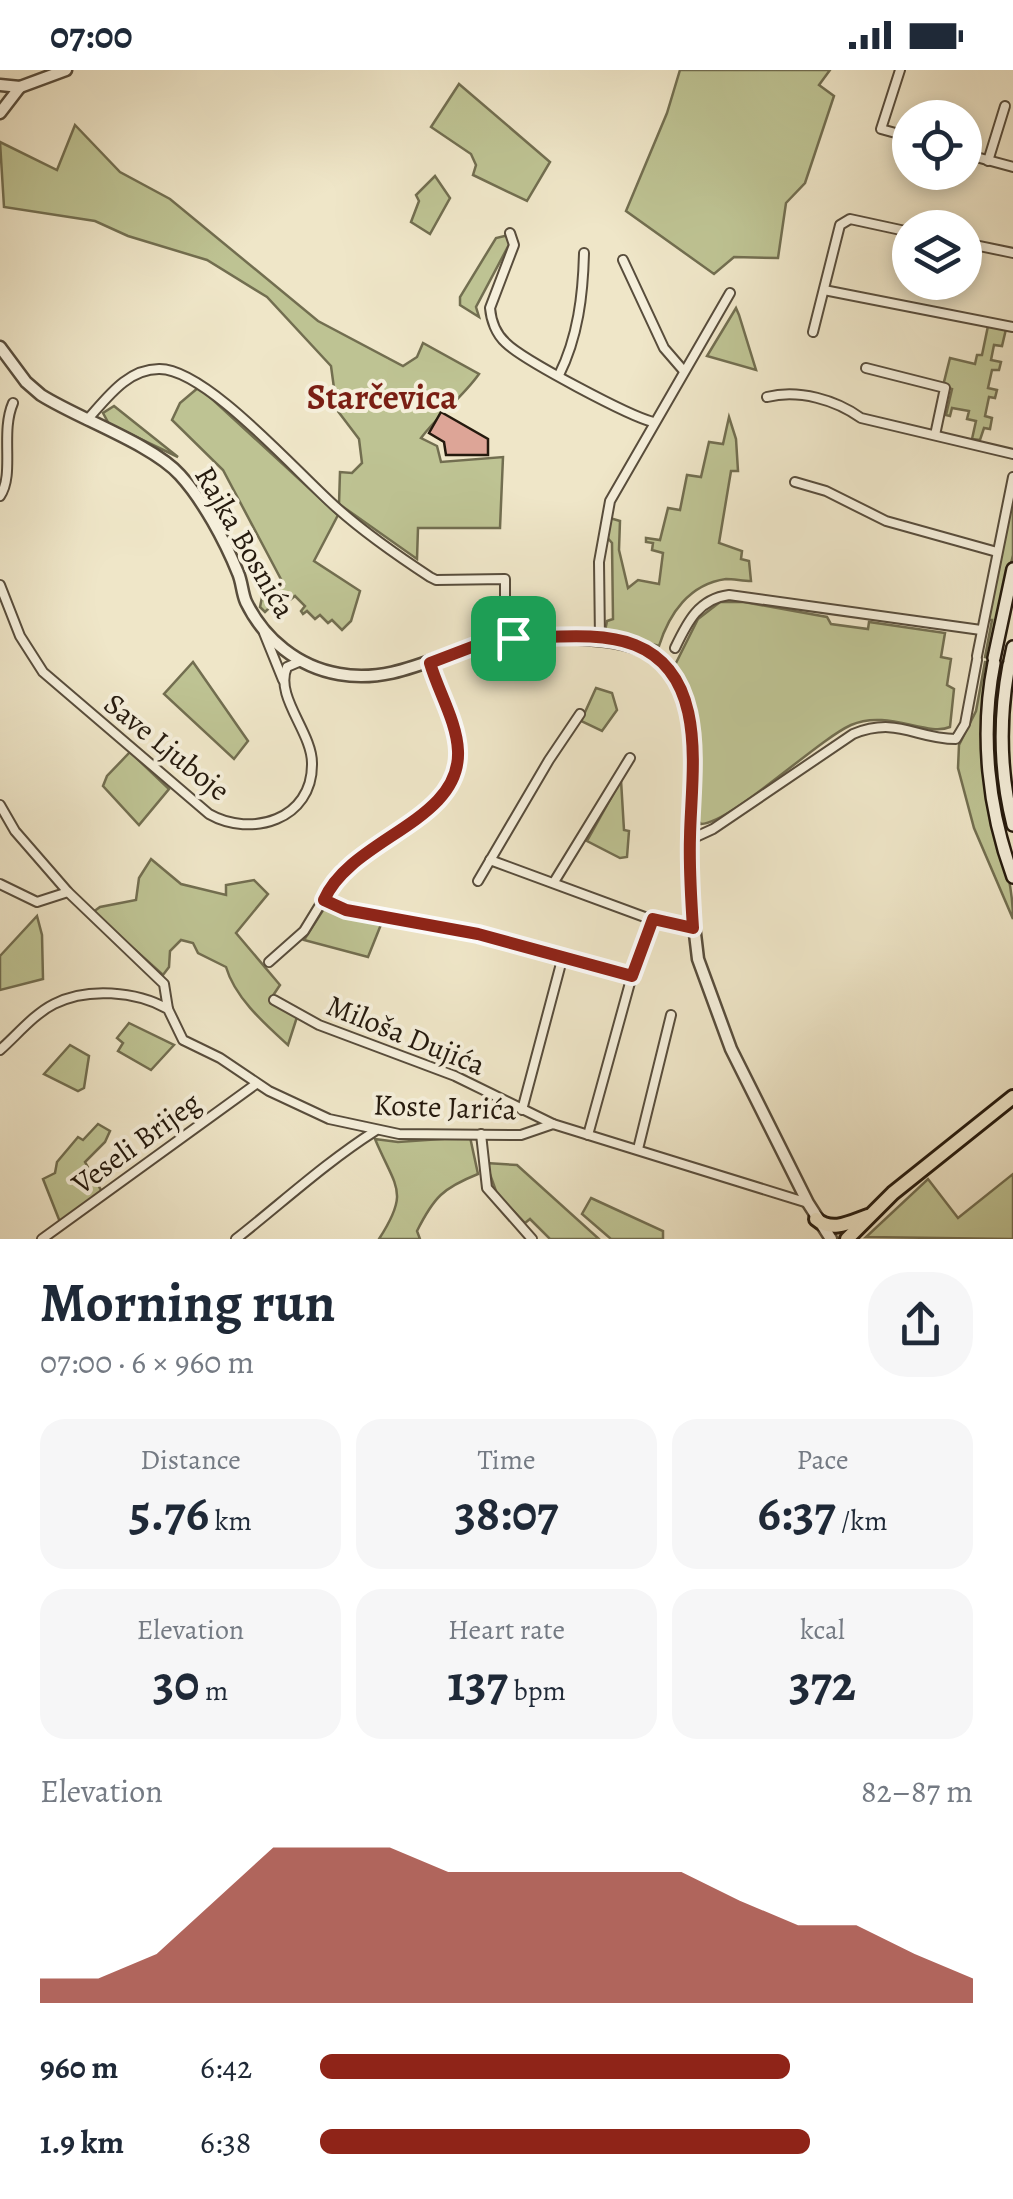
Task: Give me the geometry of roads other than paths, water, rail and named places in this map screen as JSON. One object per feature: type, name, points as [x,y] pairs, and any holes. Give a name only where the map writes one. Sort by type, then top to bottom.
[{"type":"main road","points":[[1013,569],[994,661],[988,723],[989,777],[1013,877]]},
{"type":"main road","points":[[1013,647],[1002,738],[1013,824]]},
{"type":"main road","points":[[847,1239],[870,1215],[1013,1097]]},
{"type":"main road","points":[[816,1219],[827,1226],[838,1226],[870,1215]]},
{"type":"street","points":[[0,85],[20,87],[66,70]]},
{"type":"street","points":[[892,131],[881,128],[900,70]]},
{"type":"street","points":[[0,113],[20,87]]},
{"type":"street","points":[[988,160],[1005,106]]},
{"type":"street","points":[[982,158],[1013,168]]},
{"type":"street","points":[[813,332],[840,225],[850,219],[892,228]]},
{"type":"street","points":[[510,233],[514,245],[491,296],[492,321],[508,345],[653,422]]},
{"type":"street","points":[[982,247],[1013,253]]},
{"type":"street","points":[[559,375],[580,306],[584,253]]},
{"type":"street","points":[[623,260],[664,348],[683,370]]},
{"type":"street","points":[[824,290],[1013,327]]},
{"type":"street","points":[[600,639],[599,562],[607,512],[653,422],[730,293]]},
{"type":"street","name":"Rajka Bosnića","points":[[0,347],[32,388],[159,459],[180,475],[234,564],[246,601],[262,629],[302,661]]},
{"type":"street","points":[[866,368],[944,388],[935,436]]},
{"type":"street","points":[[87,420],[137,373],[167,369],[185,373],[213,392],[345,514],[423,572],[436,580],[505,579],[505,623],[513,638]]},
{"type":"street","points":[[767,398],[793,394],[817,398],[849,407],[861,418],[1013,454]]},
{"type":"street","points":[[0,496],[6,483],[4,429],[13,403]]},
{"type":"street","points":[[690,840],[713,830],[853,734],[889,725],[956,740],[965,724],[1013,476]]},
{"type":"street","points":[[795,482],[821,488],[886,521],[998,552]]},
{"type":"street","name":"Save Ljuboje","points":[[0,585],[20,636],[43,672],[209,814],[227,824],[264,825],[278,820],[291,811],[308,786],[310,746],[262,629]]},
{"type":"street","points":[[676,648],[697,610],[713,598],[729,595],[981,630]]},
{"type":"street","points":[[284,683],[287,667],[302,661],[321,670],[364,676],[398,673],[485,642],[513,638],[600,639],[632,643],[653,655],[684,697],[693,751],[693,928],[715,1014],[793,1175],[831,1239]]},
{"type":"street","points":[[269,962],[304,930],[342,870],[427,812],[452,780],[458,749],[430,663]]},
{"type":"street","points":[[478,881],[580,714]]},
{"type":"street","points":[[554,882],[630,758]]},
{"type":"street","name":"Koste Jarića","points":[[0,805],[15,831],[68,892],[160,979],[166,987],[168,1009],[183,1040],[315,1114],[375,1131],[521,1135],[553,1124],[808,1203]]},
{"type":"street","points":[[490,860],[653,919],[693,928]]},
{"type":"street","points":[[0,884],[36,902],[68,892]]},
{"type":"street","points":[[324,900],[346,910],[468,932],[632,976]]},
{"type":"street","points":[[588,1135],[632,976],[653,919]]},
{"type":"street","points":[[522,1110],[564,956]]},
{"type":"street","points":[[0,1050],[50,1006],[72,998],[115,994],[168,1009]]},
{"type":"street","name":"Miloša Dujića","points":[[274,1000],[319,1025],[455,1076],[553,1124]]},
{"type":"street","points":[[638,1149],[671,1015]]},
{"type":"street","name":"Veseli Brijeg","points":[[42,1239],[256,1084]]},
{"type":"street","points":[[236,1239],[284,1203],[322,1166],[375,1131]]},
{"type":"street","points":[[481,1134],[480,1160],[486,1188],[532,1239]]},
{"type":"street","points":[[776,1193],[787,1188],[793,1175]]},
{"type":"district","name":"Starčevica","points":[[382,397]]}]
